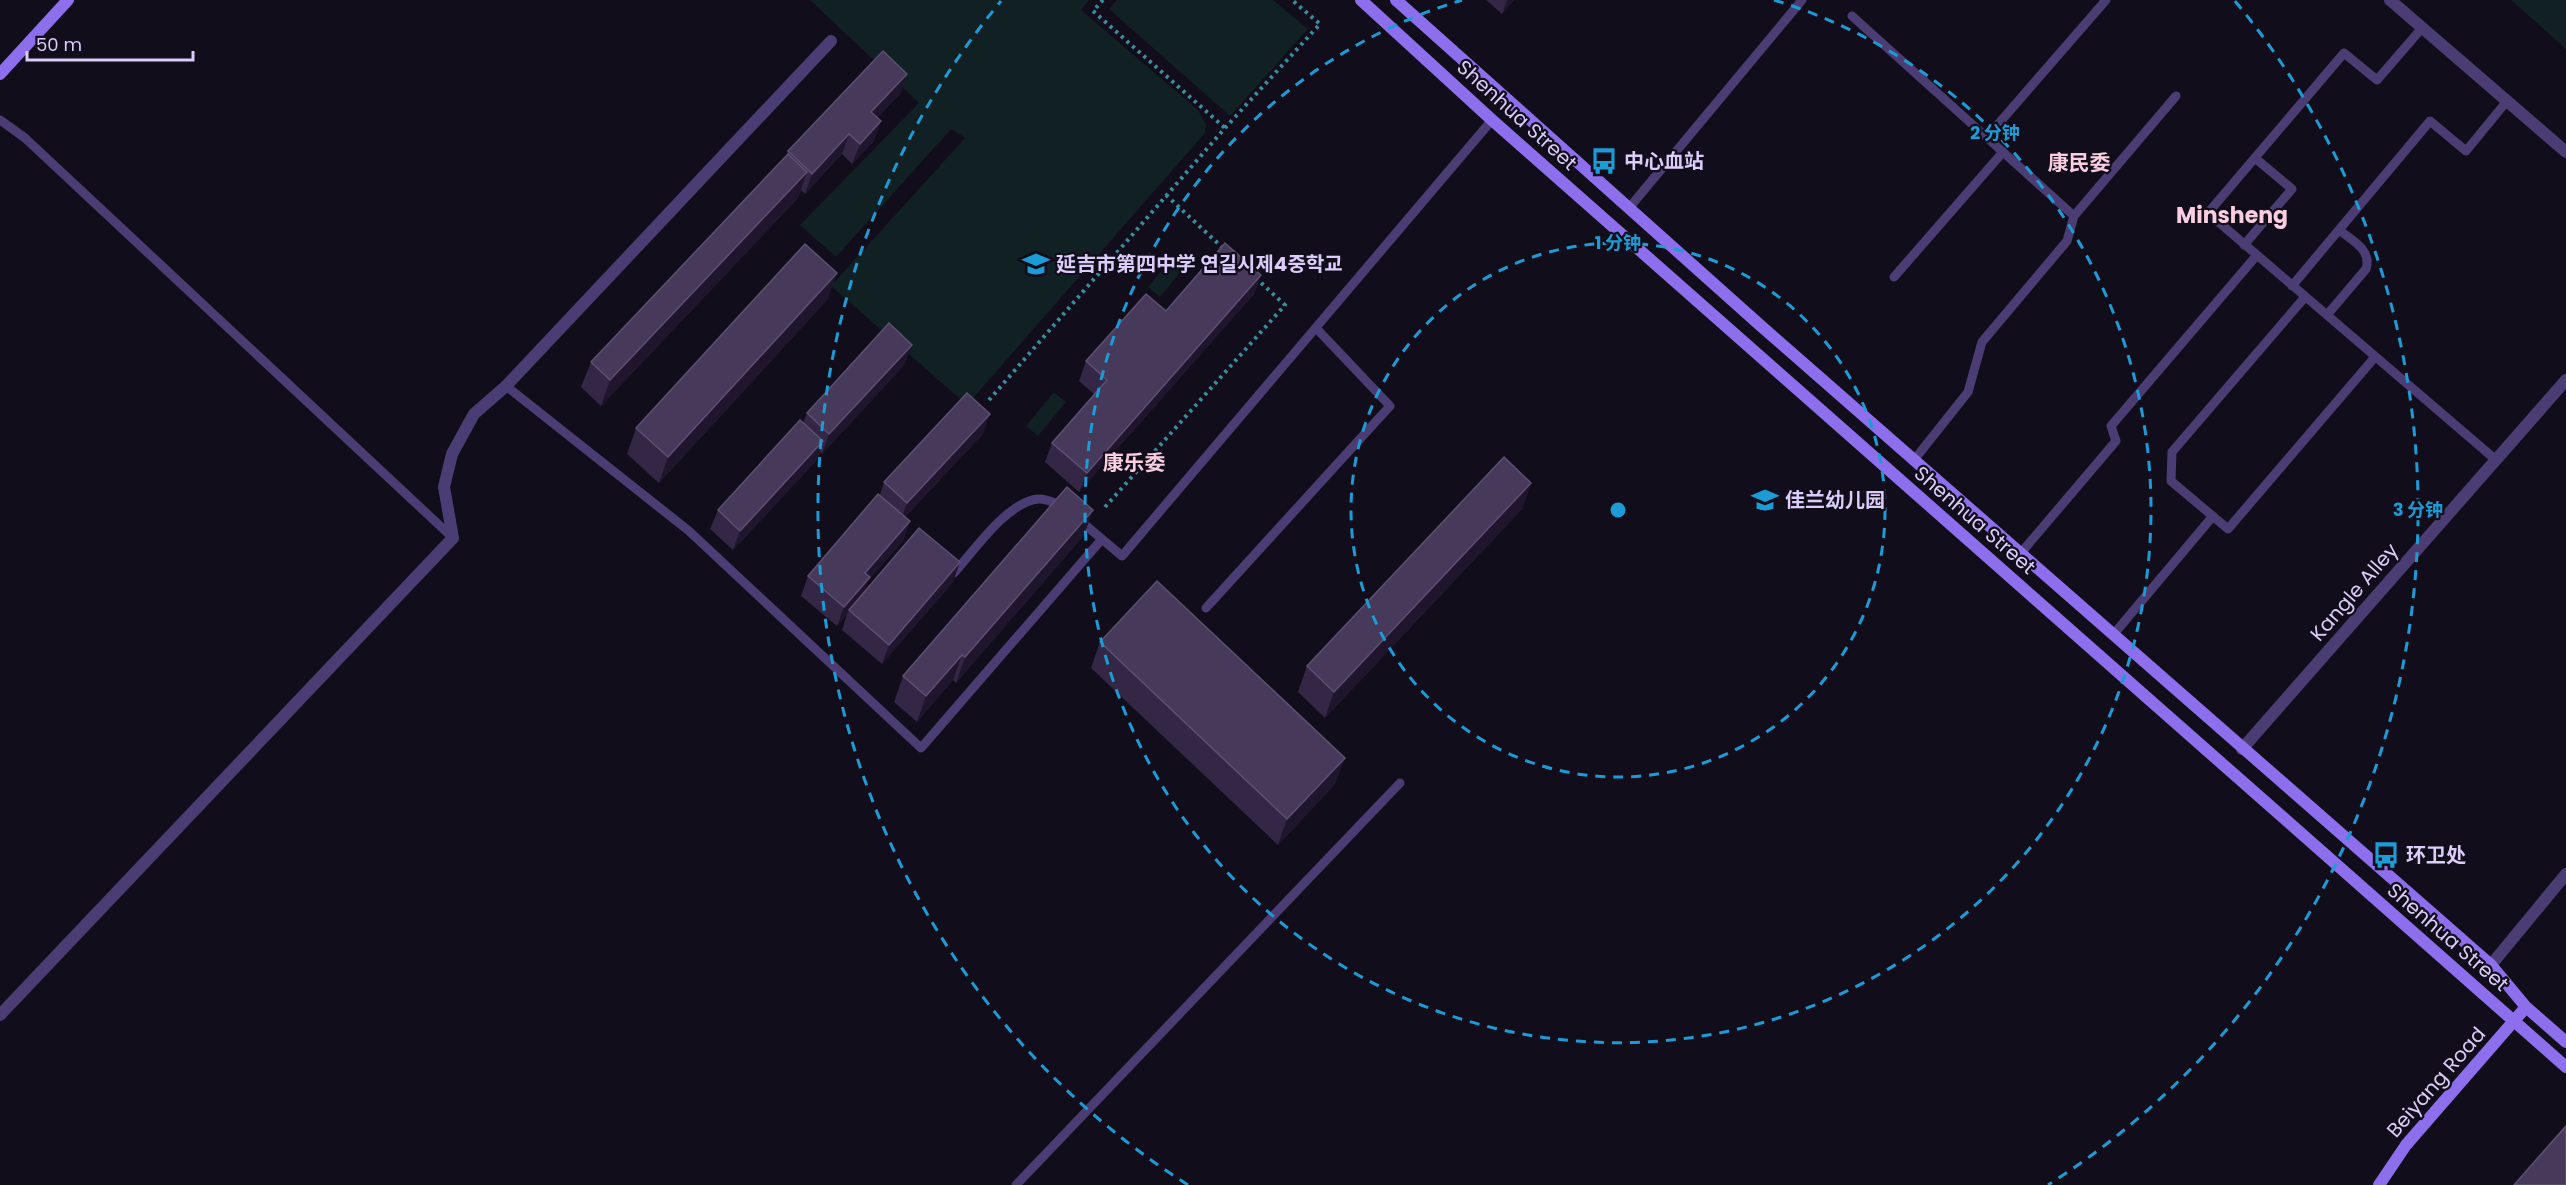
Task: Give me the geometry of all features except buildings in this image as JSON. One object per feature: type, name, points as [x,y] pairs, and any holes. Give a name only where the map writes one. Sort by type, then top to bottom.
[{"type":"main road","points":[[0,74],[68,0]]},
{"type":"main road","name":"Shenhua Street","points":[[1361,0],[1492,120],[2566,1067]]},
{"type":"main road","name":"Shenhua Street","points":[[1396,0],[2020,554],[2491,965],[2526,1006],[2566,1042]]},
{"type":"main road","name":"Beiyang Road","points":[[2379,1185],[2406,1145],[2526,1006]]},
{"type":"street","points":[[2390,0],[2566,152]]},
{"type":"street","points":[[0,1015],[453,538],[444,487],[452,454],[474,414],[506,386],[831,41]]},
{"type":"street","name":"Kangle Alley","points":[[2242,749],[2566,380]]},
{"type":"street","points":[[2491,965],[2566,874]]},
{"type":"lane","points":[[1629,208],[1802,0]]},
{"type":"lane","points":[[1987,137],[2106,0]]},
{"type":"lane","points":[[1852,15],[2074,216]]},
{"type":"lane","points":[[2422,28],[2377,80],[2344,53],[2208,213],[2496,460]]},
{"type":"lane","points":[[1914,460],[1968,392],[1982,342],[2067,241],[2074,216],[2175,96]]},
{"type":"lane","points":[[2292,286],[2430,121],[2466,151],[2507,101]]},
{"type":"lane","points":[[0,120],[25,138],[453,538]]},
{"type":"lane","points":[[954,573],[1009,512],[1027,501],[1041,498],[1064,507],[1122,556],[1492,120]]},
{"type":"lane","points":[[1894,277],[2003,152]]},
{"type":"lane","points":[[2244,245],[2292,189],[2255,158]]},
{"type":"lane","points":[[2327,315],[2366,269],[2368,260],[2364,250],[2339,230]]},
{"type":"lane","points":[[2020,554],[2116,441],[2112,426],[2257,255]]},
{"type":"lane","points":[[2305,297],[2172,452],[2171,481],[2228,529],[2375,357]]},
{"type":"lane","points":[[1206,608],[1390,406],[1316,328]]},
{"type":"lane","points":[[506,386],[688,531],[921,748],[1102,539]]},
{"type":"lane","points":[[2113,635],[2213,516]]},
{"type":"lane","points":[[1016,1185],[1400,783]]},
{"type":"path","points":[[1103,0],[1093,11],[1225,128]]},
{"type":"path","points":[[989,400],[1166,195],[1320,24],[1292,0]]},
{"type":"path","points":[[1166,195],[1234,258]]},
{"type":"path","points":[[1105,507],[1285,305],[1251,273]]},
{"type":"shaded area","points":[[810,0],[1089,0],[1081,10],[1198,110],[1206,124],[1205,133],[967,405],[831,286],[965,138],[951,129],[836,257],[800,225],[919,103]]},
{"type":"shaded area","points":[[1117,0],[1273,0],[1308,29],[1230,116],[1109,9]]},
{"type":"shaded area","points":[[2511,0],[2566,0],[2566,49]]},
{"type":"shaded area","points":[[1177,253],[1188,263],[1160,297],[1148,287]]},
{"type":"shaded area","points":[[1054,392],[1066,402],[1038,436],[1026,426]]},
{"type":"place","name":"中心血站","points":[[1604,161]]},
{"type":"place","name":"延吉市第四中学 연길시제4중학교","points":[[1036,264]]},
{"type":"place","name":"佳兰幼儿园","points":[[1765,500]]},
{"type":"place","name":"环卫处","points":[[2386,855]]},
{"type":"district","name":"康民委","points":[[2079,163]]},
{"type":"district","name":"Minsheng","points":[[2232,215]]},
{"type":"district","name":"康乐委","points":[[1134,463]]}]
